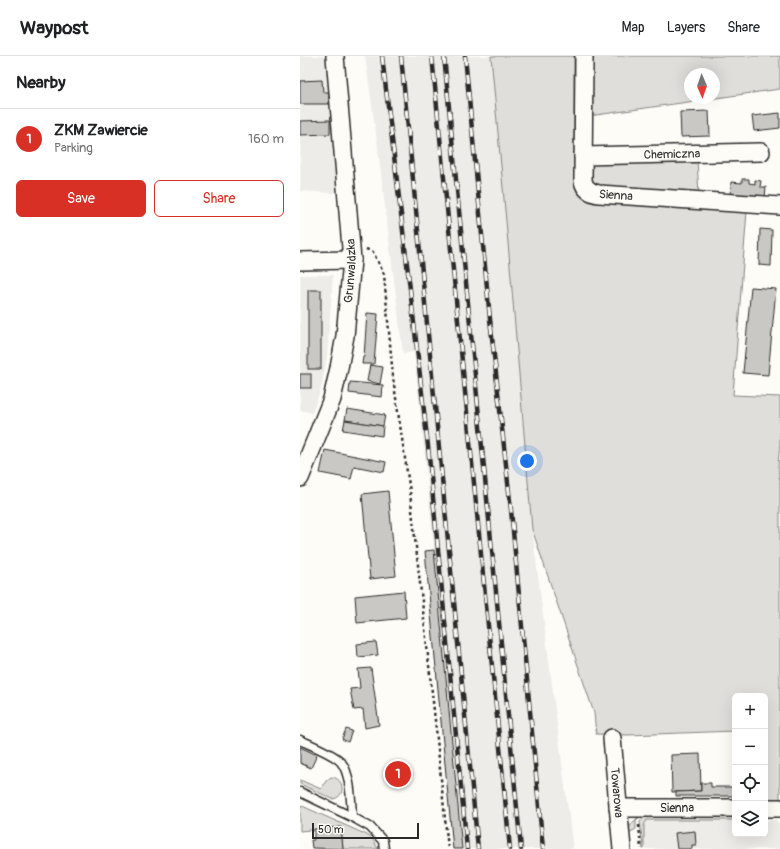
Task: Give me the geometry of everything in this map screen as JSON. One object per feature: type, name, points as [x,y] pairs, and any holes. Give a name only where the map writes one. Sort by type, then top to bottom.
[{"type":"street","name":"Grunwaldzka","points":[[300,478],[332,399],[344,336],[352,260],[335,56]]},
{"type":"street","name":"Sienna","points":[[584,56],[583,181],[584,186],[588,190],[594,193],[780,206]]},
{"type":"street","name":"Chemiczna","points":[[583,156],[761,152]]},
{"type":"street","points":[[300,260],[352,260]]},
{"type":"street","name":"Towarowa","points":[[612,738],[622,849]]},
{"type":"street","name":"Sienna","points":[[618,808],[732,808]]},
{"type":"street","points":[[768,808],[780,808]]},
{"type":"lane","points":[[300,740],[332,755],[341,762],[348,777],[352,817]]},
{"type":"lane","points":[[300,792],[370,827],[383,841],[384,849]]},
{"type":"path","points":[[351,239],[372,252],[384,274],[393,378],[410,492],[448,849]]},
{"type":"path","points":[[639,825],[641,849]]},
{"type":"shaded area","points":[[300,56],[335,56],[347,194],[300,191]]},
{"type":"shaded area","points":[[365,56],[491,56],[532,529],[573,849],[463,849],[414,352],[403,353]]},
{"type":"shaded area","points":[[491,56],[574,56],[574,182],[577,192],[587,200],[747,211],[733,395],[780,397],[780,439],[778,465],[780,480],[780,800],[768,800],[768,693],[732,693],[732,731],[628,735],[596,734],[594,713],[532,529]]},
{"type":"shaded area","points":[[590,56],[780,56],[780,89],[720,97],[720,68],[684,68],[684,103],[589,116]]},
{"type":"shaded area","points":[[697,159],[699,196],[602,189],[590,183],[587,161]]},
{"type":"shaded area","points":[[300,275],[333,275],[327,357],[321,389],[312,413],[300,410]]},
{"type":"shaded area","points":[[331,777],[336,778],[339,781],[342,788],[340,795],[333,799],[300,784],[300,780],[321,789],[326,781]]},
{"type":"shaded area","points":[[300,805],[367,835],[373,840],[378,849],[343,849],[341,827],[300,831]]},
{"type":"shaded area","points":[[651,813],[732,814],[732,820],[647,820],[644,825],[644,849],[640,822]]},
{"type":"shaded area","points":[[643,815],[636,820],[636,829],[627,834],[629,828],[637,818]]},
{"type":"shaded area","points":[[647,820],[732,820],[732,837],[768,837],[768,820],[776,820],[780,825],[780,849],[644,849],[644,825]]},
{"type":"building","points":[[322,80],[323,92],[329,92],[329,104],[300,104],[300,81]]},
{"type":"building","points":[[709,111],[710,136],[681,137],[680,112]]},
{"type":"building","points":[[780,113],[780,128],[754,131],[752,116]]},
{"type":"building","points":[[330,120],[330,134],[300,135],[300,121]]},
{"type":"building","points":[[742,179],[749,179],[749,183],[755,184],[755,180],[761,181],[760,187],[766,187],[765,198],[730,196],[731,182],[742,183]]},
{"type":"building","points":[[760,229],[772,230],[771,266],[759,265]]},
{"type":"building","points":[[751,287],[776,289],[768,375],[743,373]]},
{"type":"building","points":[[308,290],[321,290],[321,369],[308,369]]},
{"type":"building","points":[[367,313],[378,314],[374,364],[362,364],[364,357]]},
{"type":"building","points":[[370,365],[383,367],[380,384],[367,381]]},
{"type":"building","points":[[300,374],[311,374],[311,388],[300,388]]},
{"type":"building","points":[[350,382],[383,385],[382,397],[349,393]]},
{"type":"building","points":[[347,409],[385,415],[383,426],[345,420]]},
{"type":"building","points":[[345,420],[383,426],[382,436],[343,430]]},
{"type":"building","points":[[325,450],[386,462],[384,472],[354,466],[351,479],[320,473]]},
{"type":"building","points":[[388,491],[396,576],[370,579],[362,494]]},
{"type":"building","points":[[434,550],[462,849],[453,849],[425,551]]},
{"type":"building","points":[[404,591],[406,618],[357,623],[355,596]]},
{"type":"building","points":[[376,642],[378,655],[358,657],[357,644]]},
{"type":"building","points":[[371,668],[379,725],[365,728],[363,709],[354,710],[350,689],[360,688],[358,669]]},
{"type":"building","points":[[346,729],[352,731],[348,742],[342,739]]},
{"type":"building","points":[[300,747],[317,755],[311,768],[300,763]]},
{"type":"building","points":[[700,754],[701,791],[672,792],[671,755]]},
{"type":"building","points":[[701,783],[711,783],[711,787],[732,787],[732,796],[676,796],[676,792],[701,791]]},
{"type":"building","points":[[341,827],[343,849],[312,848],[311,840],[314,840],[314,829]]},
{"type":"building","points":[[695,831],[696,845],[692,845],[692,849],[677,849],[675,833]]},
{"type":"railway","points":[[382,56],[428,446],[467,849]]},
{"type":"railway","points":[[401,56],[478,849]]},
{"type":"railway","points":[[432,56],[510,849]]},
{"type":"railway","points":[[444,56],[521,849]]},
{"type":"railway","points":[[465,56],[490,319],[511,510],[543,849]]},
{"type":"place","name":"ZKM Zawiercie","points":[[398,774]]}]
